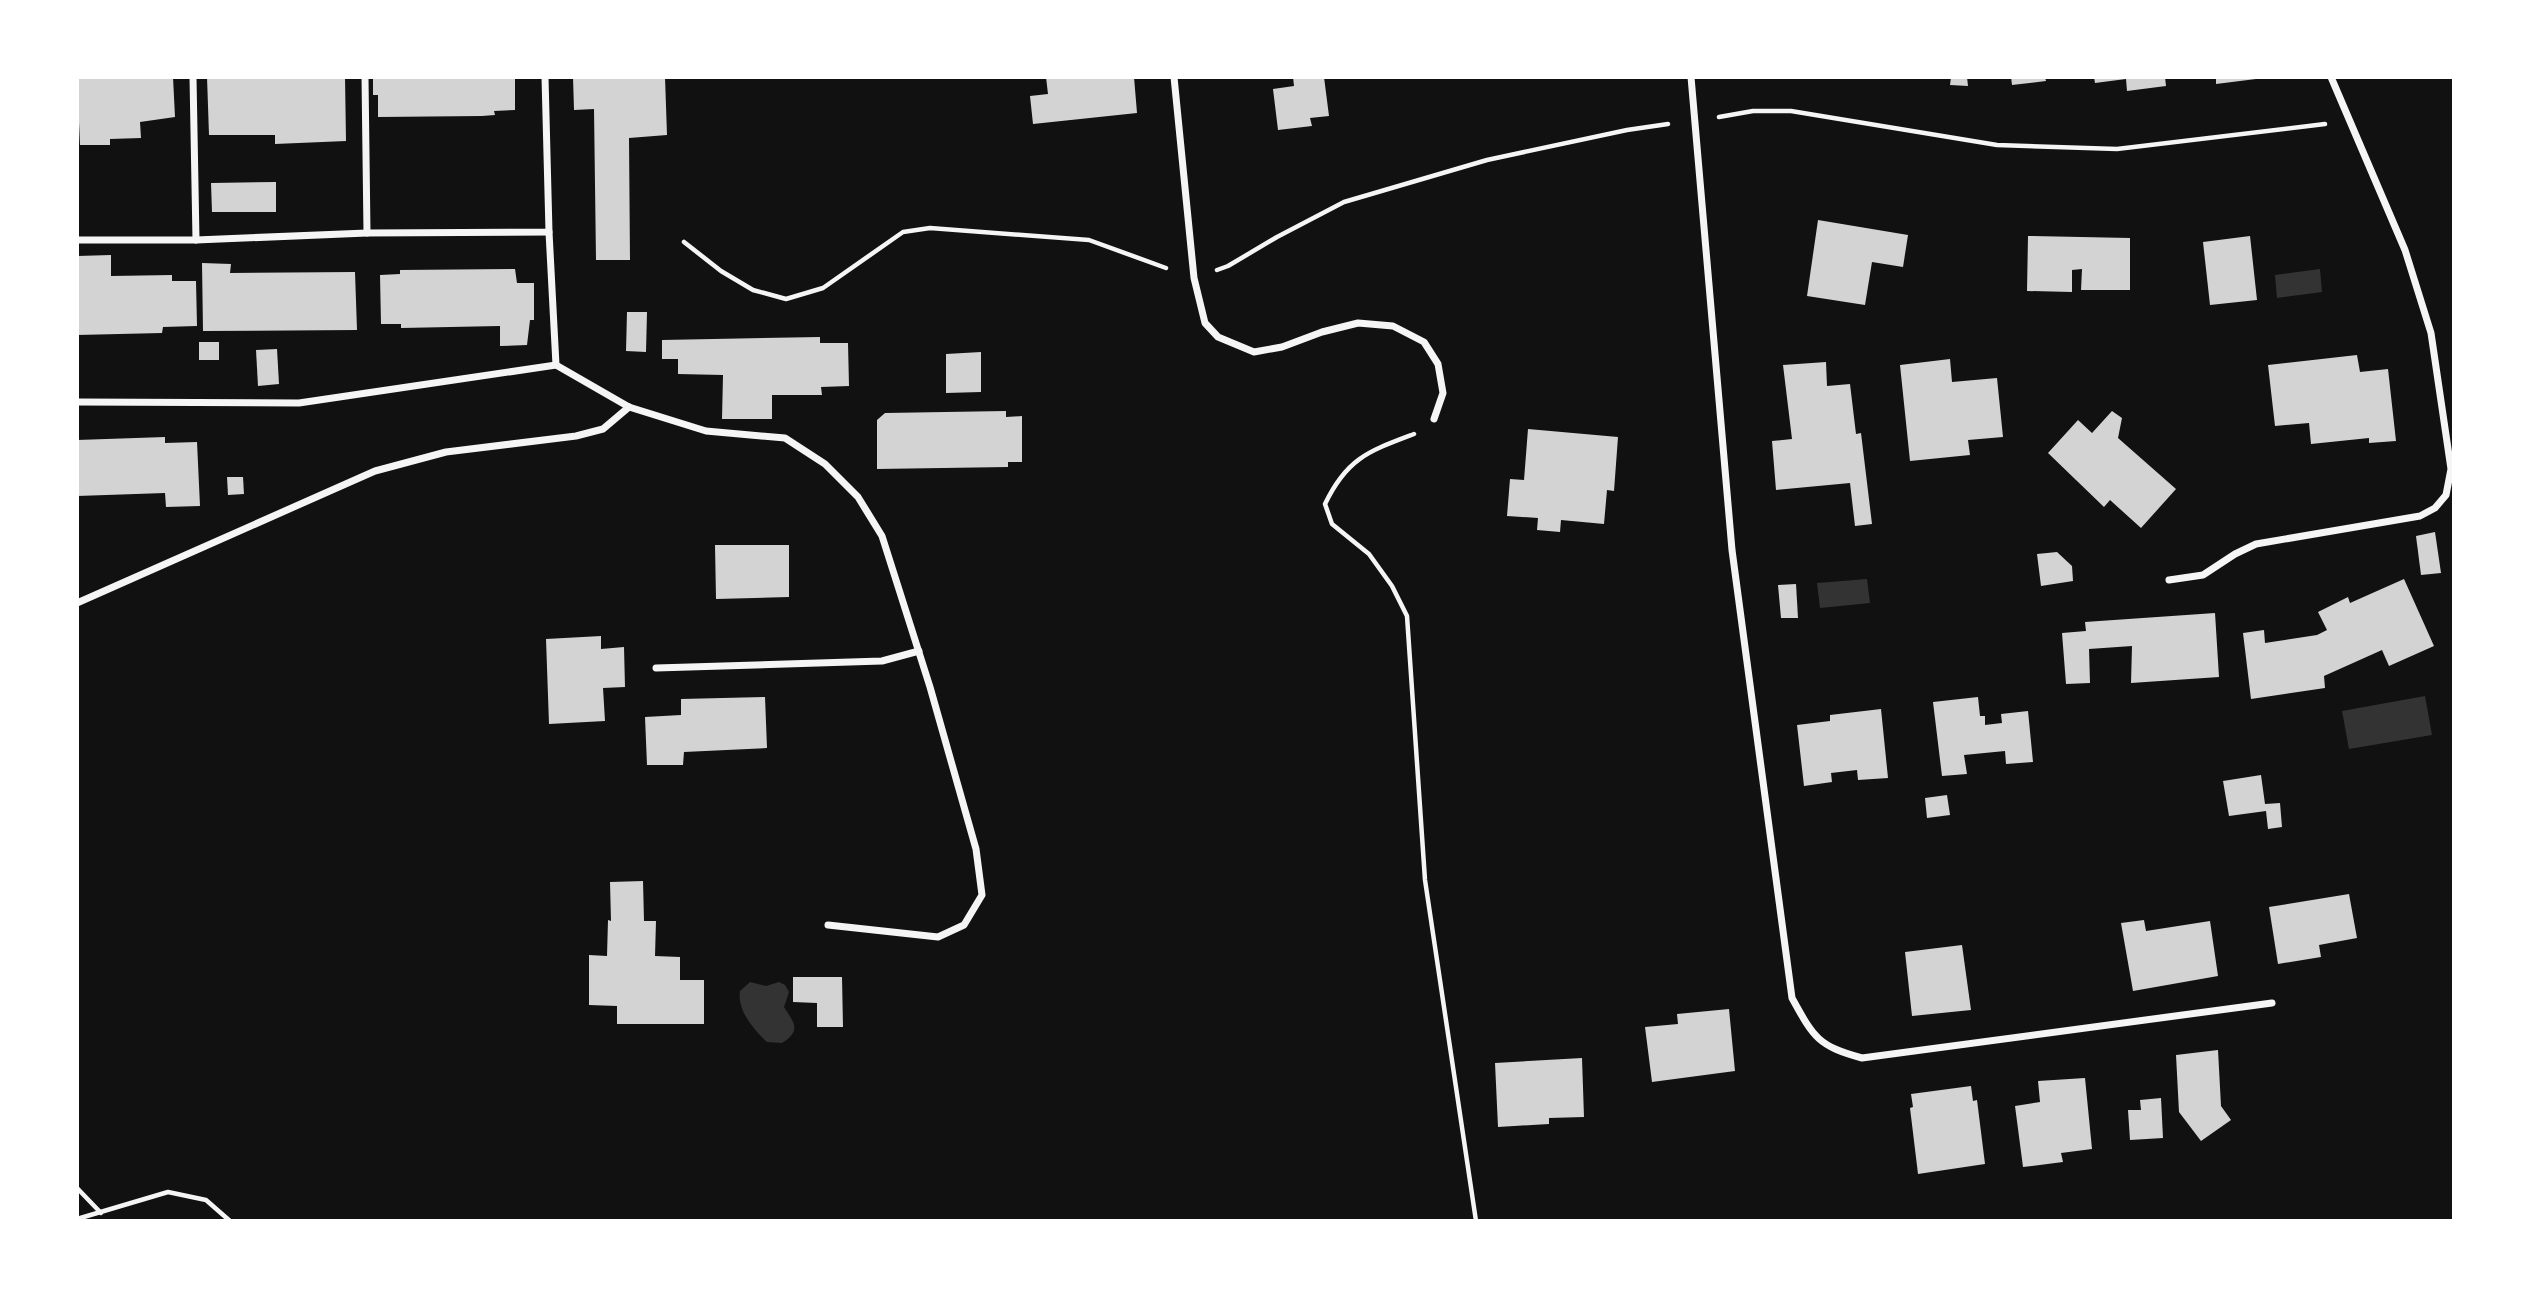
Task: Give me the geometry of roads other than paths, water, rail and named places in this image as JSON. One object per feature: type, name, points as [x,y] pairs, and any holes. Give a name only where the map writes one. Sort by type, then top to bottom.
[{"type":"street","points":[[193,77],[196,240]]},
{"type":"street","points":[[365,77],[367,233]]},
{"type":"street","points":[[545,77],[556,365]]},
{"type":"street","points":[[1174,77],[1194,278],[1205,323],[1218,337],[1254,352],[1282,347],[1322,332],[1358,323],[1393,326],[1424,342],[1438,364],[1443,393],[1434,419]]},
{"type":"street","points":[[1691,77],[1732,550],[1792,998],[1809,1029],[1831,1049],[1862,1058],[2272,1003]]},
{"type":"street","points":[[2169,580],[2203,575],[2256,544],[2420,516],[2435,508],[2446,495],[2451,469],[2431,333],[2405,250],[2331,77]]},
{"type":"street","points":[[77,240],[549,232]]},
{"type":"street","points":[[77,402],[299,403],[556,365],[629,407],[706,431],[785,438],[825,464],[858,497],[882,536],[919,651],[976,849],[982,895],[964,925],[938,937],[828,925]]},
{"type":"street","points":[[77,603],[375,471],[446,452],[576,436],[603,429],[629,407]]},
{"type":"street","points":[[656,668],[882,661],[919,651]]}]
